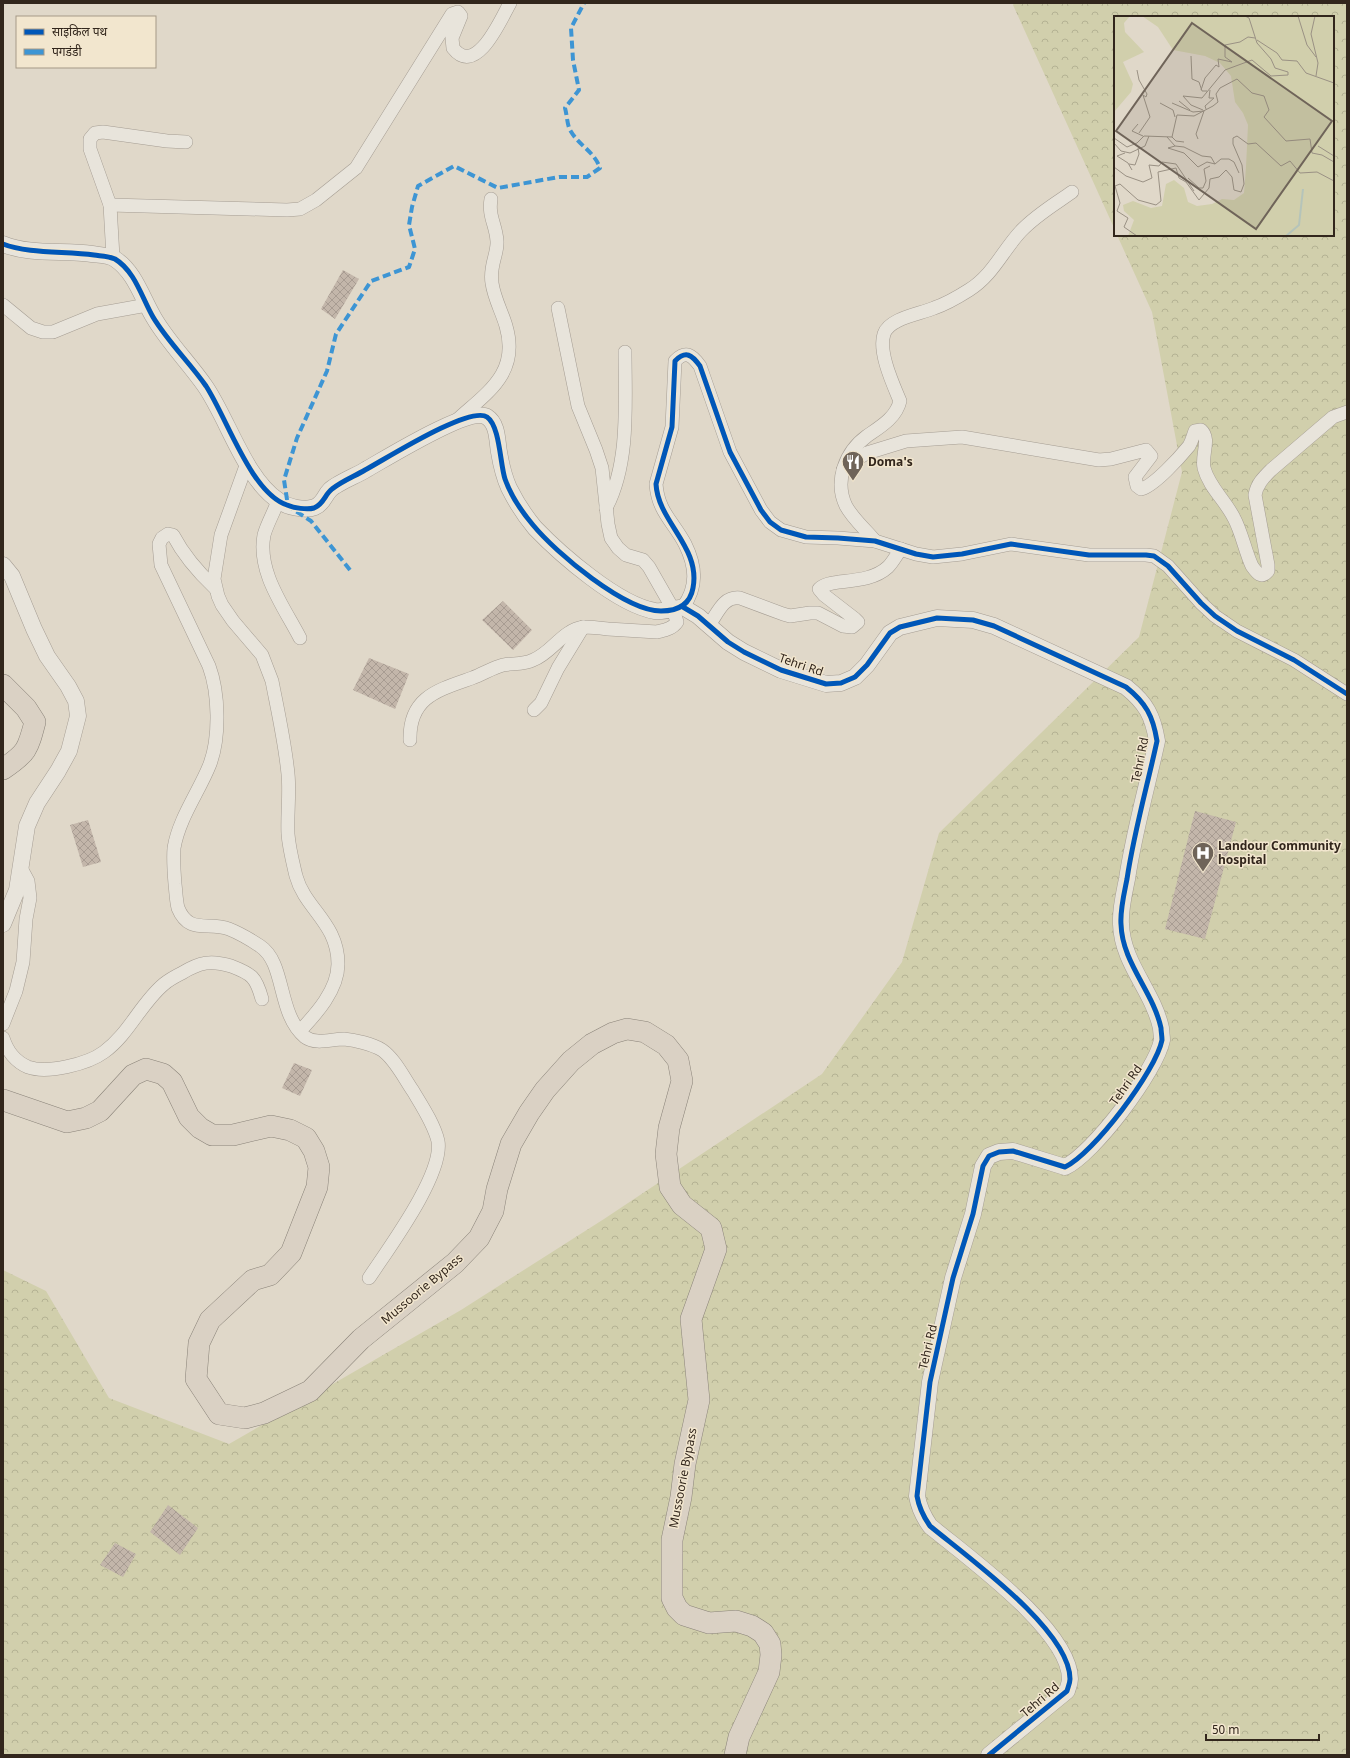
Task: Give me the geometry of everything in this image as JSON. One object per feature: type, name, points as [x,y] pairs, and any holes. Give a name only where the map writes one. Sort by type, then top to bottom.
[{"type":"highway","points":[[3,685],[26,708],[35,722],[29,746],[23,754],[3,769]]},
{"type":"highway","name":"Mussoorie Bypass","points":[[3,1100],[67,1122],[86,1118],[100,1111],[133,1074],[146,1069],[163,1074],[172,1082],[189,1118],[200,1128],[212,1135],[233,1135],[270,1126],[290,1130],[306,1138],[314,1151],[319,1166],[317,1187],[291,1253],[270,1275],[253,1280],[210,1320],[199,1343],[196,1379],[210,1402],[219,1414],[245,1418],[264,1413],[310,1391],[361,1339],[455,1263],[479,1238],[493,1211],[497,1189],[511,1144],[545,1090],[571,1061],[592,1044],[613,1033],[628,1029],[645,1032],[666,1045],[678,1060],[682,1081],[669,1128],[666,1154],[670,1187],[682,1205],[711,1228],[716,1249],[691,1318],[699,1400],[685,1464],[681,1497],[672,1540],[672,1598],[677,1608],[684,1615],[709,1623],[736,1621],[752,1626],[762,1633],[770,1644],[771,1655],[769,1672],[739,1737],[735,1755]]},
{"type":"street","points":[[110,205],[287,210],[300,209],[316,200],[356,168],[452,14],[458,12],[461,16],[452,38],[453,48],[461,55],[468,57],[479,51],[488,43],[510,3]]},
{"type":"street","points":[[113,257],[110,205],[90,149],[90,139],[95,133],[103,132],[167,141],[186,142]]},
{"type":"street","points":[[875,541],[847,507],[842,494],[840,481],[843,470],[855,448],[866,437],[884,424],[898,407],[900,401],[885,359],[883,345],[884,334],[888,326],[956,299],[980,283],[999,261],[1021,231],[1035,218],[1072,192]]},
{"type":"street","points":[[455,422],[494,385],[505,372],[510,356],[506,326],[491,282],[491,269],[497,244],[497,236],[490,214],[491,199]]},
{"type":"street","points":[[3,244],[14,249],[74,252],[113,257],[124,266],[134,279],[155,320],[206,388],[257,480],[278,501],[288,506],[313,508],[322,502],[330,490],[403,447],[455,422],[480,415],[487,417],[494,425],[505,478],[522,511],[535,528],[582,571],[615,594],[634,604],[653,611],[666,611],[678,608],[690,597],[693,587],[693,565],[684,543],[664,512],[656,493],[656,484],[672,427],[675,361],[681,355],[688,354],[695,358],[700,366],[726,443],[761,510],[770,522],[781,530],[806,537],[875,541],[926,556],[943,557],[1011,544],[1090,555],[1154,556],[1168,566],[1189,591],[1215,616],[1237,631],[1294,660],[1347,694]]},
{"type":"street","points":[[3,305],[31,328],[43,332],[53,332],[97,314],[147,305]]},
{"type":"street","points":[[410,740],[410,726],[413,715],[424,699],[443,688],[479,675],[495,667],[534,660],[543,655],[562,637],[583,628],[656,632],[668,630],[677,622],[678,608],[650,567],[643,560],[626,554],[618,548],[612,538],[606,508],[602,468],[578,406],[558,308]]},
{"type":"street","points":[[606,508],[614,492],[625,440],[625,352]]},
{"type":"street","points":[[843,470],[867,453],[906,441],[962,437],[1099,460],[1111,459],[1146,450],[1151,456],[1135,478],[1137,486],[1140,489],[1145,488],[1162,474],[1189,446],[1195,431],[1201,430],[1206,438],[1203,461],[1206,473],[1216,492],[1233,516],[1252,566],[1257,573],[1264,575],[1268,571],[1268,565],[1255,495],[1256,488],[1261,480],[1271,470],[1333,417],[1347,412]]},
{"type":"street","points":[[247,463],[221,535],[214,572],[215,588],[222,605],[233,621],[262,655],[272,681],[288,772],[290,796],[288,834],[295,869],[299,885],[334,938],[337,952],[338,966],[331,989],[314,1016],[300,1031]]},
{"type":"street","points":[[278,501],[265,534],[263,560],[274,589],[300,638]]},
{"type":"street","points":[[215,588],[188,560],[180,549],[173,535],[168,534],[162,538],[159,544],[161,565],[209,666],[214,680],[217,725],[210,762],[181,824],[174,848],[174,873],[177,906],[187,922],[194,925],[223,927],[230,929],[269,953],[273,959],[281,993],[287,1009],[306,1038],[313,1041],[345,1039],[367,1044],[381,1050],[390,1058],[419,1100],[438,1140],[438,1151],[432,1175],[421,1197],[369,1278]]},
{"type":"street","points":[[709,625],[723,604],[728,599],[734,597],[790,616],[818,613],[843,626],[852,627],[858,622],[824,595],[819,589],[828,584],[863,579],[879,573],[890,566],[900,549]]},
{"type":"street","points":[[3,565],[12,576],[47,656],[68,686],[76,702],[78,716],[69,751],[30,817],[27,826],[17,890],[3,924]]},
{"type":"street","name":"Tehri Rd","points":[[678,608],[709,625],[728,642],[761,661],[781,670],[826,684],[834,684],[855,677],[867,665],[890,633],[900,627],[937,618],[973,620],[994,626],[1126,687],[1139,697],[1155,725],[1157,741],[1132,846],[1121,924],[1123,942],[1129,959],[1153,1007],[1160,1027],[1162,1039],[1156,1056],[1143,1082],[1093,1146],[1073,1163],[1065,1167],[1013,1151],[999,1152],[989,1156],[983,1166],[973,1214],[953,1278],[930,1382],[917,1496],[919,1507],[930,1526],[1028,1609],[1058,1646],[1067,1663],[1070,1679],[1067,1691],[989,1755]]},
{"type":"street","points":[[534,710],[541,703],[558,668],[583,628]]},
{"type":"street","points":[[3,1024],[16,991],[23,962],[26,919],[30,898],[28,881],[21,868]]},
{"type":"street","points":[[3,1038],[10,1054],[28,1066],[36,1068],[56,1068],[89,1060],[103,1053],[115,1043],[164,984],[192,966],[209,962],[221,963],[250,974],[257,982],[262,999]]},
{"type":"green space","points":[[1014,3],[1347,3],[1347,1755],[3,1755],[3,1270],[46,1291],[109,1398],[229,1444],[461,1310],[604,1219],[822,1074],[902,962],[939,833],[1139,637],[1182,472],[1152,312],[1117,236],[1334,236],[1334,16],[1114,16],[1114,228],[1013,5]]},
{"type":"building","points":[[343,270],[359,279],[335,319],[321,309]]},
{"type":"building","points":[[503,601],[532,630],[513,650],[482,620]]},
{"type":"building","points":[[369,658],[409,674],[395,709],[353,690]]},
{"type":"building","points":[[1195,811],[1236,822],[1205,939],[1165,929]]},
{"type":"building","points":[[88,820],[101,862],[83,867],[70,825]]},
{"type":"building","points":[[294,1063],[312,1070],[300,1096],[282,1088]]},
{"type":"building","points":[[168,1505],[198,1528],[180,1555],[150,1532]]},
{"type":"building","points":[[115,1543],[136,1554],[123,1577],[100,1565]]},
{"type":"marked path","points":[[350,570],[311,521],[288,506],[284,480],[297,438],[327,371],[336,334],[371,281],[409,267],[415,249],[409,225],[418,186],[454,166],[498,188],[559,177],[587,177],[600,168],[594,157],[570,130],[565,108],[579,90],[573,60],[571,28],[584,3]]},
{"type":"cycle path","points":[[3,244],[35,251],[108,257],[115,259],[122,264],[133,278],[159,326],[206,386],[251,471],[262,486],[274,498],[287,505],[304,509],[314,508],[320,504],[336,486],[427,435],[463,419],[478,415],[487,417],[495,428],[503,472],[510,492],[525,515],[544,537],[574,565],[629,602],[661,611],[672,610],[682,606],[689,599],[693,588],[694,573],[691,560],[685,547],[658,498],[656,484],[672,427],[675,361],[682,356],[689,355],[700,366],[730,452],[761,510],[770,522],[781,530],[806,537],[875,541],[916,554],[933,557],[962,554],[1011,544],[1089,555],[1154,556],[1168,566],[1201,603],[1215,616],[1237,631],[1294,660],[1347,694]]},
{"type":"cycle path","points":[[683,607],[698,616],[728,642],[744,652],[781,670],[826,684],[841,683],[855,677],[867,665],[890,633],[900,627],[937,618],[973,620],[994,626],[1126,687],[1144,705],[1153,724],[1157,741],[1133,844],[1122,902],[1121,924],[1127,952],[1152,1002],[1161,1028],[1162,1040],[1157,1054],[1148,1071],[1122,1110],[1091,1146],[1077,1159],[1065,1167],[1013,1151],[999,1152],[989,1156],[983,1166],[973,1214],[953,1278],[930,1382],[917,1496],[925,1519],[930,1526],[1014,1595],[1035,1617],[1053,1639],[1065,1660],[1070,1679],[1067,1691],[989,1755]]},
{"type":"place","name":"Doma's","points":[[853,482]]},
{"type":"place","name":"Landour Community hospital","points":[[1203,872]]}]
